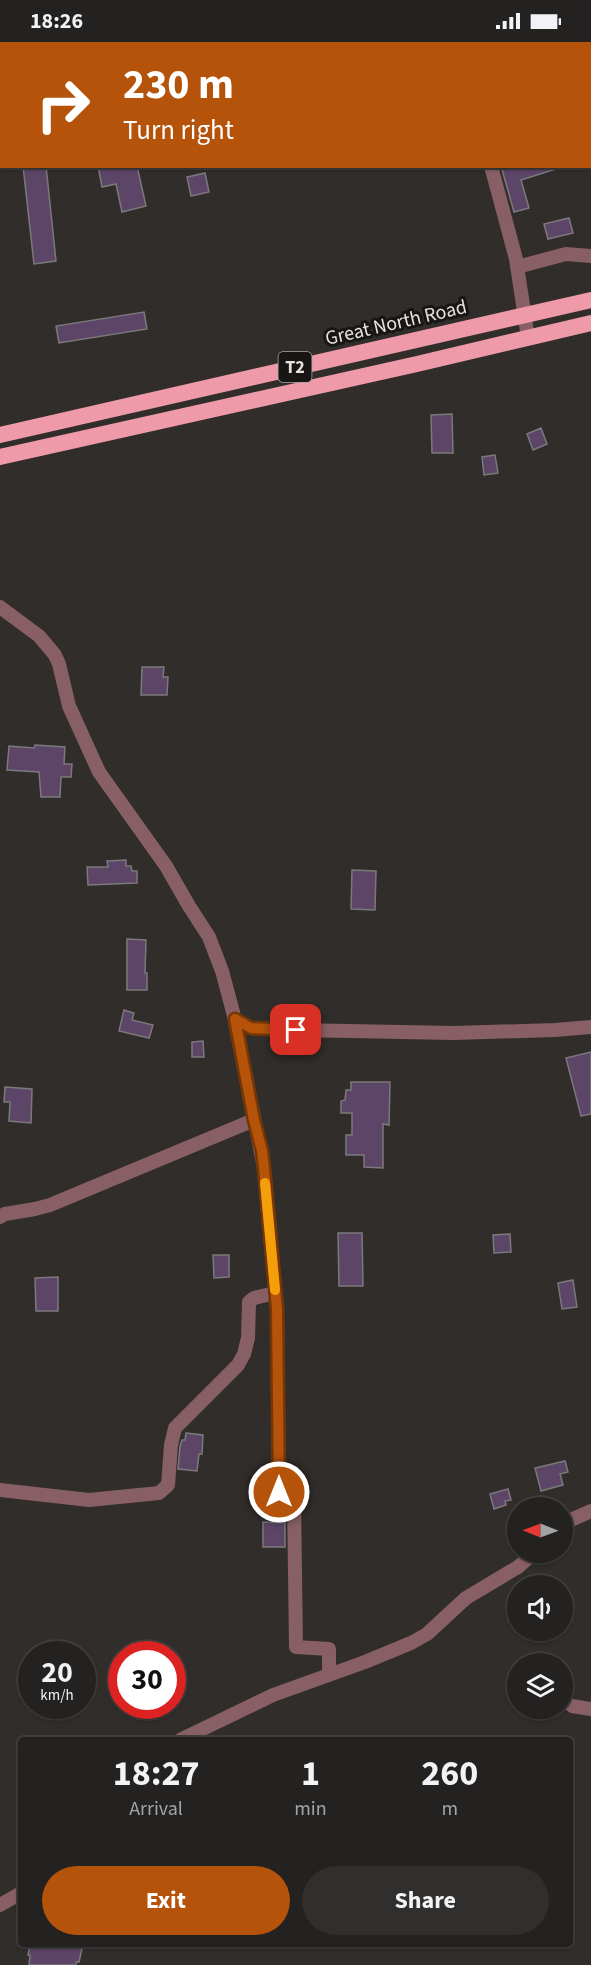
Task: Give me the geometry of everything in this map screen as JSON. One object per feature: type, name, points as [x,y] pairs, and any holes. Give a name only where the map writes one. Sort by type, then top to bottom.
[{"type":"highway","name":"Great North Road","points":[[0,435],[591,300]]},
{"type":"highway","name":"T2","points":[[0,457],[591,323]]},
{"type":"street","points":[[492,168],[517,267],[528,338]]},
{"type":"street","points":[[517,267],[566,254],[591,256]]},
{"type":"street","points":[[0,608],[49,645],[60,664],[69,706],[99,772],[166,866],[209,937],[222,971],[235,1019],[262,1151],[277,1330],[279,1492],[294,1499],[296,1647],[329,1649],[329,1675]]},
{"type":"street","points":[[235,1019],[251,1028],[296,1030],[454,1033],[591,1027]]},
{"type":"street","points":[[0,1217],[50,1205],[254,1120]]},
{"type":"street","points":[[0,1490],[89,1500],[159,1493],[168,1485],[171,1445],[176,1428],[238,1365],[247,1347],[249,1302],[254,1298],[275,1293]]},
{"type":"street","points":[[573,1519],[591,1511]]},
{"type":"street","points":[[186,1737],[273,1695],[386,1654],[427,1634],[466,1598],[523,1563]]},
{"type":"street","points":[[573,1706],[591,1709]]},
{"type":"street","points":[[0,1905],[18,1895]]},
{"type":"building","points":[[23,168],[46,168],[56,261],[34,264]]},
{"type":"building","points":[[98,168],[137,168],[146,206],[122,212],[116,184],[102,187]]},
{"type":"building","points":[[502,168],[556,168],[521,180],[529,208],[514,212]]},
{"type":"building","points":[[205,173],[209,192],[191,196],[187,177]]},
{"type":"building","points":[[569,218],[573,233],[548,239],[544,224]]},
{"type":"building","points":[[144,312],[147,329],[59,343],[56,326]]},
{"type":"building","points":[[452,414],[453,453],[432,453],[431,415]]},
{"type":"building","points":[[541,428],[547,444],[533,450],[527,434]]},
{"type":"building","points":[[495,455],[498,473],[484,475],[482,457]]},
{"type":"building","points":[[142,667],[164,667],[163,677],[168,677],[167,695],[141,695]]},
{"type":"building","points":[[35,745],[65,747],[64,764],[72,764],[71,777],[61,777],[60,797],[41,797],[39,772],[7,770],[9,746],[34,748]]},
{"type":"building","points":[[126,860],[126,866],[131,866],[132,871],[137,871],[137,883],[88,885],[87,867],[108,867],[107,861]]},
{"type":"building","points":[[352,870],[376,871],[375,910],[351,909]]},
{"type":"building","points":[[127,939],[146,940],[147,990],[127,990]]},
{"type":"building","points":[[124,1010],[134,1013],[132,1020],[153,1025],[149,1038],[119,1031]]},
{"type":"building","points":[[203,1041],[204,1057],[192,1057],[192,1042]]},
{"type":"building","points":[[591,1052],[591,1114],[581,1116],[566,1058]]},
{"type":"building","points":[[351,1082],[390,1082],[389,1125],[383,1124],[383,1168],[364,1167],[364,1155],[346,1155],[346,1135],[352,1135],[352,1113],[341,1113],[341,1101],[345,1100],[346,1090],[351,1090]]},
{"type":"building","points":[[5,1087],[32,1089],[31,1123],[9,1121],[10,1102],[4,1102]]},
{"type":"building","points":[[338,1233],[362,1233],[363,1286],[339,1286]]},
{"type":"building","points":[[510,1234],[511,1252],[494,1253],[493,1235]]},
{"type":"building","points":[[213,1255],[229,1255],[229,1277],[214,1278]]},
{"type":"building","points":[[58,1277],[58,1311],[36,1311],[35,1278]]},
{"type":"building","points":[[573,1280],[577,1307],[562,1309],[558,1283]]},
{"type":"building","points":[[186,1433],[203,1435],[202,1454],[199,1454],[197,1471],[178,1469],[180,1446],[182,1440],[185,1440]]},
{"type":"building","points":[[565,1461],[568,1472],[560,1474],[563,1485],[541,1491],[535,1468]]},
{"type":"building","points":[[508,1489],[510,1497],[507,1497],[506,1505],[494,1509],[490,1494]]},
{"type":"building","points":[[263,1522],[285,1523],[285,1547],[263,1547]]},
{"type":"building","points":[[29,1947],[82,1947],[79,1962],[76,1962],[76,1965],[29,1965],[30,1955],[28,1955]]},
{"type":"slow traffic","points":[[265,1183],[275,1290]]},
{"type":"route","points":[[279,1492],[277,1309],[264,1168],[235,1019],[251,1028],[296,1030]]}]
